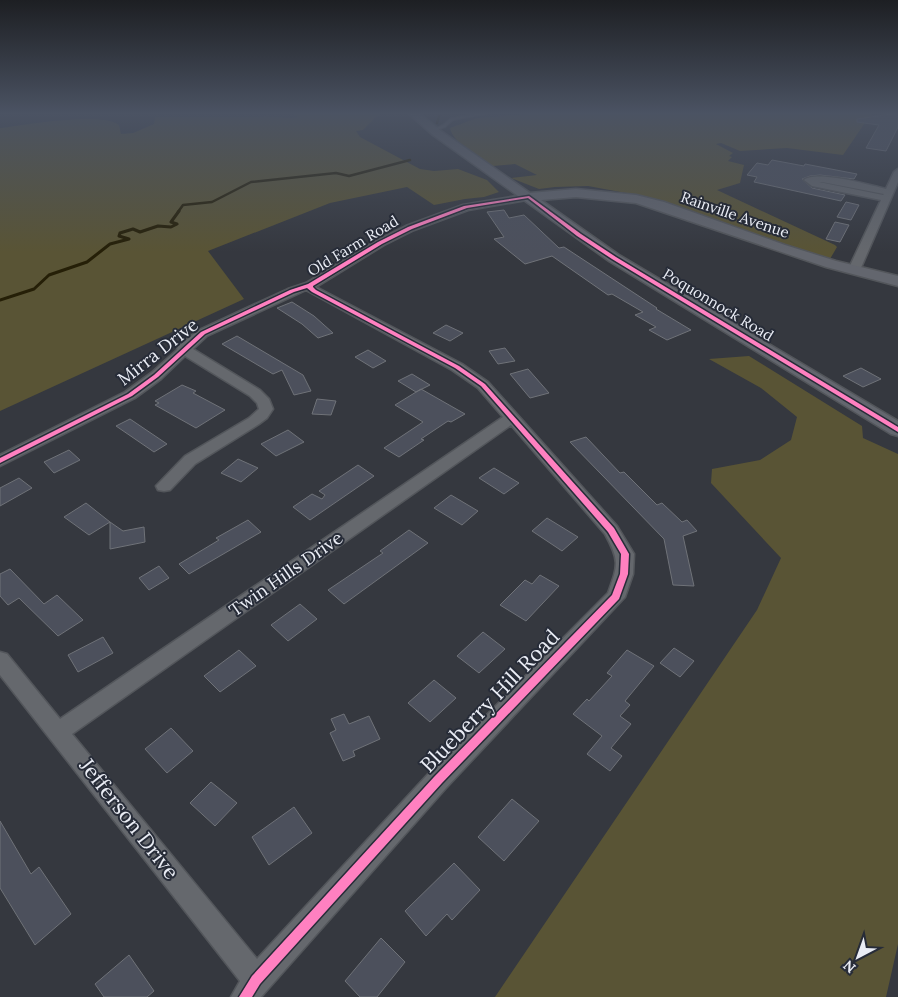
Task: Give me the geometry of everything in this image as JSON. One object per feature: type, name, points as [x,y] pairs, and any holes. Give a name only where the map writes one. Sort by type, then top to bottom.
[{"type":"main road","name":"Poquonnock Road","points":[[476,160],[579,235],[614,258],[898,430]]},
{"type":"main road","name":"Rainville Avenue","points":[[529,197],[576,193],[636,199],[659,205],[780,248],[898,281]]},
{"type":"street","points":[[854,270],[898,172]]},
{"type":"street","points":[[818,178],[888,195],[815,184],[810,180],[818,178]]},
{"type":"street","name":"Old Farm Road","points":[[512,417],[483,385],[471,376],[314,291],[310,286],[380,243],[446,213],[484,203],[529,197]]},
{"type":"street","name":"Mirra Drive","points":[[0,461],[130,395],[156,376],[203,332],[292,291],[310,286]]},
{"type":"street","points":[[164,486],[190,460],[254,421],[266,409],[264,402],[255,393],[183,349]]},
{"type":"street","name":"Twin Hills Drive","points":[[59,731],[512,417]]},
{"type":"street","name":"Blueberry Hill Road","points":[[251,988],[438,780],[616,597],[624,574],[625,554],[611,530],[512,417]]},
{"type":"street","name":"Jefferson Drive","points":[[0,660],[59,731],[251,988]]},
{"type":"shaded area","points":[[0,160],[402,160],[420,169],[434,171],[458,169],[487,180],[499,192],[484,197],[434,205],[407,187],[330,203],[208,251],[244,299],[0,411]]},
{"type":"shaded area","points":[[482,160],[729,160],[728,161],[744,165],[740,183],[717,190],[837,247],[830,259],[759,237],[702,215],[642,196],[588,186],[539,189],[511,178],[537,175],[515,164],[493,166]]},
{"type":"shaded area","points":[[749,356],[862,426],[863,438],[898,454],[898,944],[886,997],[495,997],[757,610],[781,558],[711,483],[712,469],[760,460],[791,440],[797,417],[761,388],[709,359]]},
{"type":"building","points":[[772,160],[857,174],[854,179],[820,175],[802,179],[812,188],[845,195],[841,201],[754,182],[757,177],[747,175],[757,163],[768,165]]},
{"type":"building","points":[[846,202],[859,205],[851,220],[837,217]]},
{"type":"building","points":[[504,210],[509,218],[524,215],[559,248],[564,247],[656,309],[691,330],[667,340],[649,330],[656,327],[635,315],[643,312],[612,294],[608,295],[552,256],[525,264],[494,239],[504,237],[487,212]]},
{"type":"building","points":[[835,222],[849,225],[840,242],[826,239]]},
{"type":"building","points":[[292,302],[314,316],[333,333],[318,338],[302,324],[277,308]]},
{"type":"building","points":[[446,325],[463,333],[450,341],[433,333]]},
{"type":"building","points":[[237,336],[303,375],[311,391],[294,395],[282,370],[273,374],[222,344]]},
{"type":"building","points":[[505,348],[515,361],[498,364],[489,351]]},
{"type":"building","points":[[368,350],[386,361],[373,368],[355,357]]},
{"type":"building","points":[[861,368],[881,379],[863,387],[843,376]]},
{"type":"building","points":[[528,369],[549,393],[530,398],[510,374]]},
{"type":"building","points":[[412,374],[430,385],[416,392],[398,381]]},
{"type":"building","points":[[182,385],[196,391],[193,393],[225,410],[196,428],[155,405],[159,403],[155,401]]},
{"type":"building","points":[[421,389],[465,414],[451,422],[448,421],[399,457],[384,448],[423,422],[395,405]]},
{"type":"building","points":[[317,399],[336,401],[331,415],[312,414]]},
{"type":"building","points":[[130,419],[167,444],[154,452],[116,426]]},
{"type":"building","points":[[288,430],[304,442],[276,456],[261,444]]},
{"type":"building","points":[[586,437],[620,473],[624,472],[657,505],[662,503],[682,522],[687,520],[697,531],[683,536],[694,586],[673,585],[664,539],[570,442]]},
{"type":"building","points":[[69,450],[80,460],[54,473],[44,462]]},
{"type":"building","points":[[238,459],[258,468],[241,482],[221,473]]},
{"type":"building","points":[[358,465],[374,476],[310,520],[293,507],[312,494],[322,499],[325,495],[319,491]]},
{"type":"building","points":[[494,468],[519,483],[504,494],[479,478]]},
{"type":"building","points":[[19,478],[32,488],[0,506],[0,488]]},
{"type":"building","points":[[451,495],[478,511],[462,525],[434,508]]},
{"type":"building","points":[[86,503],[110,522],[89,535],[64,517]]},
{"type":"building","points":[[547,518],[578,537],[562,551],[532,531]]},
{"type":"building","points":[[248,520],[261,532],[189,574],[179,564],[219,540],[216,538]]},
{"type":"building","points":[[110,522],[123,531],[144,527],[145,542],[110,549]]},
{"type":"building","points":[[409,530],[428,543],[344,604],[328,590],[383,553],[380,551]]},
{"type":"building","points":[[159,566],[169,578],[149,590],[139,578]]},
{"type":"building","points":[[10,569],[44,604],[57,595],[83,620],[58,636],[19,598],[8,605],[0,596],[0,574]]},
{"type":"building","points":[[540,575],[559,586],[526,621],[500,605],[525,580],[532,584]]},
{"type":"building","points":[[300,604],[317,619],[288,641],[271,625]]},
{"type":"building","points":[[483,632],[505,649],[479,673],[457,656]]},
{"type":"building","points":[[103,637],[113,653],[78,672],[68,655]]},
{"type":"building","points":[[674,648],[694,661],[680,677],[660,663]]},
{"type":"building","points":[[239,650],[256,666],[220,692],[204,676]]},
{"type":"building","points":[[627,650],[654,666],[625,701],[630,705],[620,716],[631,724],[611,748],[622,756],[610,771],[587,754],[602,736],[573,714],[587,699],[589,701],[612,676],[607,673]]},
{"type":"building","points":[[434,680],[456,698],[430,722],[408,703]]},
{"type":"building","points":[[344,714],[349,724],[369,716],[380,739],[353,751],[355,756],[343,761],[330,733],[336,730],[331,719]]},
{"type":"building","points":[[171,728],[193,751],[167,773],[145,749]]},
{"type":"building","points":[[211,782],[237,803],[215,826],[190,803]]},
{"type":"building","points":[[512,799],[539,821],[504,861],[478,837]]},
{"type":"building","points":[[294,807],[312,833],[269,865],[252,837]]},
{"type":"building","points":[[0,821],[31,874],[39,867],[71,914],[35,945],[0,888]]},
{"type":"building","points":[[454,863],[480,890],[452,920],[447,914],[426,936],[405,911]]},
{"type":"building","points":[[381,938],[405,962],[377,997],[360,997],[345,981]]},
{"type":"building","points":[[129,955],[154,991],[147,997],[104,997],[95,984]]},
{"type":"waterway","points":[[178,212],[183,205],[212,202],[251,182],[336,173],[349,176],[410,160]]},
{"type":"waterway","points":[[0,300],[34,289],[49,275],[87,262],[110,244],[129,239],[119,236],[120,233],[133,229],[140,232],[158,226],[171,227],[177,224],[171,222],[179,211]]},
{"type":"cycle path","points":[[0,461],[130,395],[156,376],[203,333],[292,291],[310,285],[380,243],[410,228],[466,207],[529,197],[579,235],[614,258],[898,430]]},
{"type":"cycle path","points":[[245,997],[256,980],[438,780],[616,597],[624,574],[625,554],[611,530],[483,385],[457,367],[314,291],[310,288],[310,285]]}]
